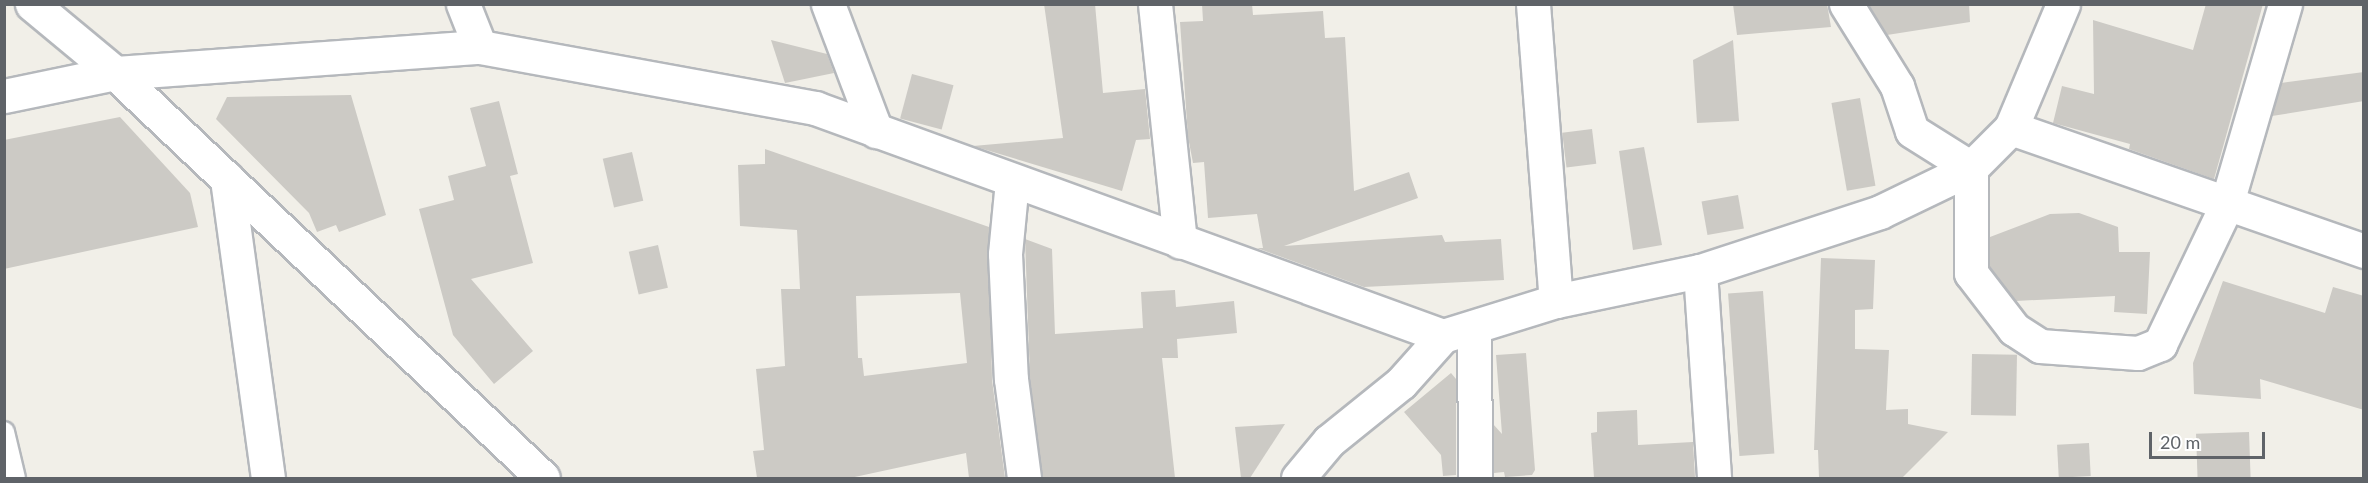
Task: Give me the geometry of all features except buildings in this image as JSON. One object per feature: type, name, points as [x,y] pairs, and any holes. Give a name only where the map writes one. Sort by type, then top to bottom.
[{"type":"street","points":[[32,4],[115,73],[543,478]]},
{"type":"street","points":[[463,4],[480,47]]},
{"type":"street","points":[[828,4],[876,131]]},
{"type":"street","points":[[1155,4],[1180,242]]},
{"type":"street","points":[[1533,4],[1556,301]]},
{"type":"street","points":[[1846,4],[1898,86],[1912,131],[1971,168]]},
{"type":"street","points":[[1298,478],[1329,441],[1401,383],[1459,331],[1556,301],[1700,271],[1880,212],[1971,168],[2012,128],[2063,4]]},
{"type":"street","points":[[1971,168],[1971,273],[2014,329],[2040,346],[2138,353],[2160,344],[2226,206],[2285,4]]},
{"type":"street","points":[[4,96],[115,73],[480,47],[815,108],[1180,242],[1459,331]]},
{"type":"street","points":[[2012,128],[2226,206],[2364,251]]},
{"type":"street","points":[[228,179],[268,478]]},
{"type":"street","points":[[1012,181],[1005,254],[1011,379],[1024,478]]},
{"type":"street","points":[[1700,271],[1714,478]]},
{"type":"street","points":[[1459,331],[1475,478]]},
{"type":"lane","points":[[4,432],[15,478]]}]
